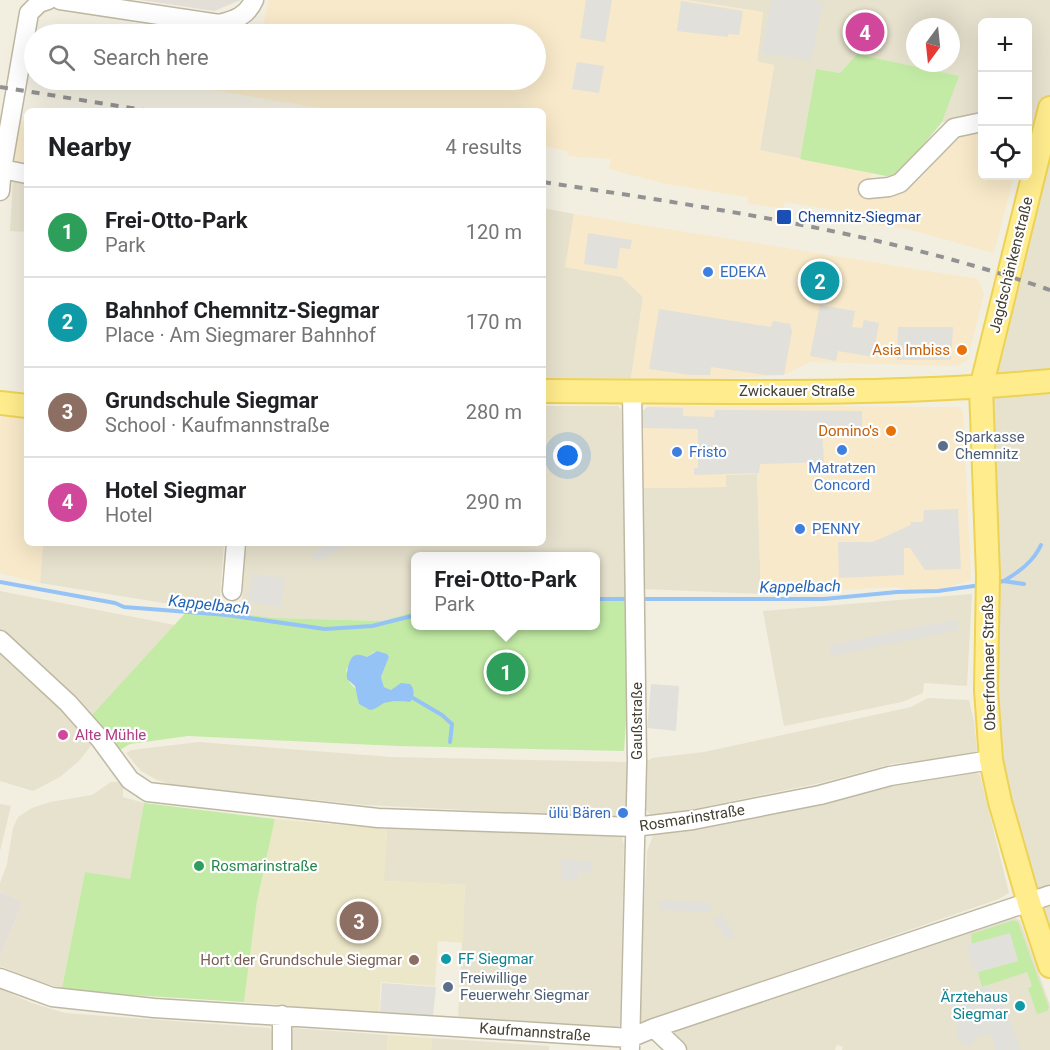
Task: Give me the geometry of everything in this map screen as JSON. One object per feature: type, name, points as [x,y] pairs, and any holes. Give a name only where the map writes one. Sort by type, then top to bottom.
[{"type":"main road","name":"Jagdschänkenstraße","points":[[981,388],[1035,131],[1050,108]]},
{"type":"main road","name":"Zwickauer Straße","points":[[546,391],[869,391],[981,388],[1050,381]]},
{"type":"main road","name":"Oberfrohnaer Straße","points":[[981,388],[988,582],[986,690],[991,760],[1000,802],[1039,899],[1050,966]]},
{"type":"main road","points":[[0,403],[24,406]]},
{"type":"street","points":[[27,24],[29,13],[39,3],[48,0]]},
{"type":"street","points":[[60,0],[219,24],[235,21],[245,15],[254,0]]},
{"type":"street","points":[[0,191],[24,42]]},
{"type":"street","points":[[868,189],[889,187],[900,183],[954,128],[978,123]]},
{"type":"street","points":[[2,169],[24,173]]},
{"type":"street","name":"Gaußstraße","points":[[630,1044],[637,754],[633,391]]},
{"type":"street","points":[[232,591],[236,546]]},
{"type":"street","name":"Rosmarinstraße","points":[[0,640],[68,703],[116,759],[130,780],[148,792],[378,818],[634,827],[693,820],[820,795],[890,776],[991,760]]},
{"type":"street","name":"Kaufmannstraße","points":[[0,978],[52,997],[154,1008],[630,1044],[654,1028],[1039,899]]},
{"type":"street","points":[[282,1016],[282,1050]]},
{"type":"street","points":[[654,1028],[678,1050]]},
{"type":"shaded area","points":[[140,0],[241,0],[214,11]]},
{"type":"shaded area","points":[[269,0],[686,0],[763,12],[757,61],[774,65],[760,150],[872,173],[867,193],[900,194],[921,178],[941,154],[960,138],[971,131],[978,131],[978,180],[1013,180],[994,253],[903,228],[846,220],[847,212],[785,202],[783,209],[747,203],[748,197],[667,184],[609,169],[611,159],[568,156],[568,151],[546,147],[546,108],[319,108],[213,90],[546,90],[546,24],[263,24]]},
{"type":"shaded area","points":[[586,0],[612,0],[605,42],[580,38]]},
{"type":"shaded area","points":[[686,0],[1050,0],[1050,966],[1000,802],[981,388],[1043,133],[1032,130],[1032,18],[978,18],[978,123],[942,122],[958,76],[940,72],[960,72],[960,18],[906,18],[906,65],[857,54],[840,73],[816,69],[800,159],[760,150],[774,66],[757,62],[763,12]]},
{"type":"shaded area","points":[[771,0],[823,2],[811,61],[762,53]]},
{"type":"shaded area","points":[[681,1],[743,11],[739,35],[728,34],[728,37],[677,31]]},
{"type":"shaded area","points":[[577,62],[604,66],[599,93],[572,89]]},
{"type":"shaded area","points":[[18,120],[24,121],[24,167],[12,165]]},
{"type":"shaded area","points":[[13,177],[24,179],[24,232],[10,231]]},
{"type":"shaded area","points":[[546,209],[574,214],[566,267],[622,277],[643,297],[631,378],[546,378]]},
{"type":"shaded area","points":[[574,214],[978,279],[984,294],[967,361],[957,366],[810,362],[784,375],[722,379],[631,378],[643,297],[622,277],[565,267]]},
{"type":"shaded area","points":[[588,233],[632,240],[630,249],[620,248],[617,269],[584,264]]},
{"type":"shaded area","points":[[820,305],[855,311],[852,327],[862,328],[864,320],[879,323],[873,357],[838,351],[836,361],[810,356]]},
{"type":"shaded area","points":[[659,309],[771,327],[773,321],[790,324],[792,331],[784,375],[766,375],[711,367],[710,375],[691,375],[649,369]]},
{"type":"shaded area","points":[[898,327],[953,327],[951,360],[897,360]]},
{"type":"shaded area","points":[[546,406],[618,406],[621,410],[631,596],[600,598],[600,552],[411,552],[411,613],[383,621],[276,618],[241,614],[246,546],[546,546]]},
{"type":"shaded area","points":[[649,406],[959,407],[963,412],[971,580],[944,588],[909,590],[895,587],[761,594],[757,474],[726,475],[726,487],[643,488],[644,411]]},
{"type":"shaded area","points":[[647,407],[683,408],[683,416],[714,417],[715,410],[862,411],[862,432],[822,432],[824,462],[760,464],[759,473],[694,475],[694,468],[698,468],[698,429],[643,428],[643,411]]},
{"type":"shaded area","points":[[0,417],[24,418],[24,546],[43,546],[40,583],[0,573]]},
{"type":"shaded area","points":[[757,474],[761,594],[644,589],[643,488],[726,487],[726,475]]},
{"type":"shaded area","points":[[958,509],[961,569],[925,570],[910,548],[904,548],[904,575],[839,578],[838,542],[873,542],[911,525],[911,522],[923,522],[924,510]]},
{"type":"shaded area","points":[[43,546],[224,546],[219,612],[40,583]]},
{"type":"shaded area","points":[[324,546],[346,546],[316,562],[311,553]]},
{"type":"shaded area","points":[[252,574],[285,578],[281,607],[248,602]]},
{"type":"shaded area","points":[[0,591],[175,625],[90,717],[0,632]]},
{"type":"shaded area","points":[[972,594],[967,686],[924,683],[923,693],[902,702],[784,726],[763,611]]},
{"type":"shaded area","points":[[957,619],[959,630],[831,656],[829,645]]},
{"type":"shaded area","points":[[0,649],[95,740],[80,760],[60,777],[33,791],[0,781]]},
{"type":"shaded area","points":[[651,684],[679,686],[676,731],[647,728]]},
{"type":"shaded area","points":[[928,698],[969,700],[977,750],[972,754],[892,764],[820,783],[684,811],[651,815],[646,810],[647,761],[652,758],[704,752],[911,707]]},
{"type":"shaded area","points":[[199,742],[391,757],[629,762],[628,814],[626,818],[366,805],[176,786],[157,780],[141,771],[126,753],[132,750]]},
{"type":"shaded area","points":[[971,769],[980,775],[1009,893],[999,899],[642,1022],[638,1016],[647,851],[654,833],[811,807],[879,789],[887,784]]},
{"type":"shaded area","points":[[111,782],[123,782],[123,797],[144,803],[130,880],[85,872],[62,988],[34,980],[0,966],[0,957],[23,902],[0,892],[13,828],[18,817],[32,808],[50,802],[92,795]]},
{"type":"shaded area","points":[[0,804],[11,806],[0,851]]},
{"type":"shaded area","points":[[275,819],[387,829],[384,881],[465,885],[463,943],[438,941],[435,986],[381,982],[379,1013],[244,1002],[257,901]]},
{"type":"shaded area","points":[[387,829],[621,835],[624,845],[620,1025],[617,1028],[458,1018],[465,885],[383,881]]},
{"type":"shaded area","points":[[561,859],[592,862],[591,874],[578,873],[578,881],[561,880]]},
{"type":"shaded area","points":[[0,892],[23,902],[0,957]]},
{"type":"shaded area","points":[[659,900],[712,903],[712,912],[659,910]]},
{"type":"shaded area","points":[[721,914],[735,936],[728,941],[713,919]]},
{"type":"shaded area","points":[[1014,918],[1020,920],[1050,1005],[1050,1050],[842,1050],[843,1047],[837,1045],[835,1050],[685,1050],[672,1038],[674,1030]]},
{"type":"shaded area","points":[[1010,933],[1018,961],[974,973],[967,945]]},
{"type":"shaded area","points":[[382,983],[436,987],[433,1016],[380,1012]]},
{"type":"shaded area","points":[[989,985],[994,999],[1002,997],[1021,1050],[996,1050],[991,1034],[975,1037],[972,1046],[960,1042],[956,1036],[958,1028],[950,1002],[975,994],[982,987]]},
{"type":"shaded area","points":[[0,989],[32,1003],[65,1013],[270,1028],[274,1035],[274,1050],[0,1050]]},
{"type":"shaded area","points":[[294,1028],[388,1035],[387,1050],[290,1050],[288,1034]]},
{"type":"shaded area","points":[[388,1035],[432,1038],[431,1050],[387,1050]]},
{"type":"shaded area","points":[[432,1038],[549,1046],[549,1050],[431,1050]]},
{"type":"green space","points":[[857,54],[906,65],[906,72],[940,72],[959,76],[942,122],[896,178],[800,159],[816,69],[840,73]]},
{"type":"green space","points":[[631,596],[624,751],[397,746],[188,736],[130,744],[118,751],[90,717],[190,608],[276,618],[383,621],[411,613],[411,630],[600,630],[600,598]],"holes":[[[374,652],[389,657],[381,677],[384,687],[391,690],[397,688],[398,685],[414,691],[413,698],[406,702],[374,699],[361,693],[351,684],[346,670],[354,659],[367,657]]]},
{"type":"green space","points":[[144,803],[275,819],[257,901],[244,1002],[82,992],[62,988],[85,872],[130,879]]},
{"type":"green space","points":[[1014,920],[1018,922],[1049,1008],[1047,1011],[1037,1014],[1028,988],[1032,986],[1027,972],[982,987],[978,972],[1018,961],[1010,934],[972,944],[971,934]]},
{"type":"water","points":[[377,651],[389,657],[381,677],[384,687],[391,690],[401,683],[410,684],[414,693],[410,702],[387,702],[370,710],[359,704],[355,686],[347,679],[348,665],[354,656],[367,657]]},
{"type":"waterway","points":[[1004,581],[1026,566],[1041,545]]},
{"type":"waterway","points":[[995,583],[1003,581],[1024,584]]},
{"type":"waterway","name":"Kappelbach","points":[[0,582],[115,603],[124,607],[227,615],[325,629],[372,626],[411,616]]},
{"type":"waterway","name":"Kappelbach","points":[[639,599],[824,599],[897,592],[938,591],[981,585]]},
{"type":"waterway","name":"Kappelbach","points":[[600,599],[628,599]]},
{"type":"waterway","points":[[413,698],[442,715],[452,724],[450,742]]},
{"type":"railway","points":[[0,87],[131,108]]},
{"type":"railway","points":[[546,182],[799,224],[926,253],[1050,290]]},
{"type":"place","name":"Hotel Siegmar","points":[[865,32]]},
{"type":"place","name":"Chemnitz-Siegmar","points":[[784,217]]},
{"type":"place","name":"EDEKA","points":[[708,272]]},
{"type":"place","name":"Bahnhof Chemnitz-Siegmar","points":[[820,281]]},
{"type":"place","name":"Asia Imbiss","points":[[962,350]]},
{"type":"place","name":"Domino's","points":[[891,431]]},
{"type":"place","name":"Sparkasse Chemnitz","points":[[943,446]]},
{"type":"place","name":"Matratzen Concord","points":[[842,450]]},
{"type":"place","name":"Fristo","points":[[677,452]]},
{"type":"place","name":"PENNY","points":[[800,529]]},
{"type":"place","name":"Frei-Otto-Park","points":[[506,672]]},
{"type":"place","name":"Alte Mühle","points":[[63,735]]},
{"type":"place","name":"ülü Bären","points":[[623,813]]},
{"type":"place","name":"Rosmarinstraße","points":[[199,866]]},
{"type":"place","name":"Grundschule Siegmar","points":[[359,921]]},
{"type":"place","name":"FF Siegmar","points":[[446,959]]},
{"type":"place","name":"Hort der Grundschule Siegmar","points":[[414,960]]},
{"type":"place","name":"Freiwillige Feuerwehr Siegmar","points":[[448,987]]},
{"type":"place","name":"Ärztehaus Siegmar","points":[[1020,1006]]}]
